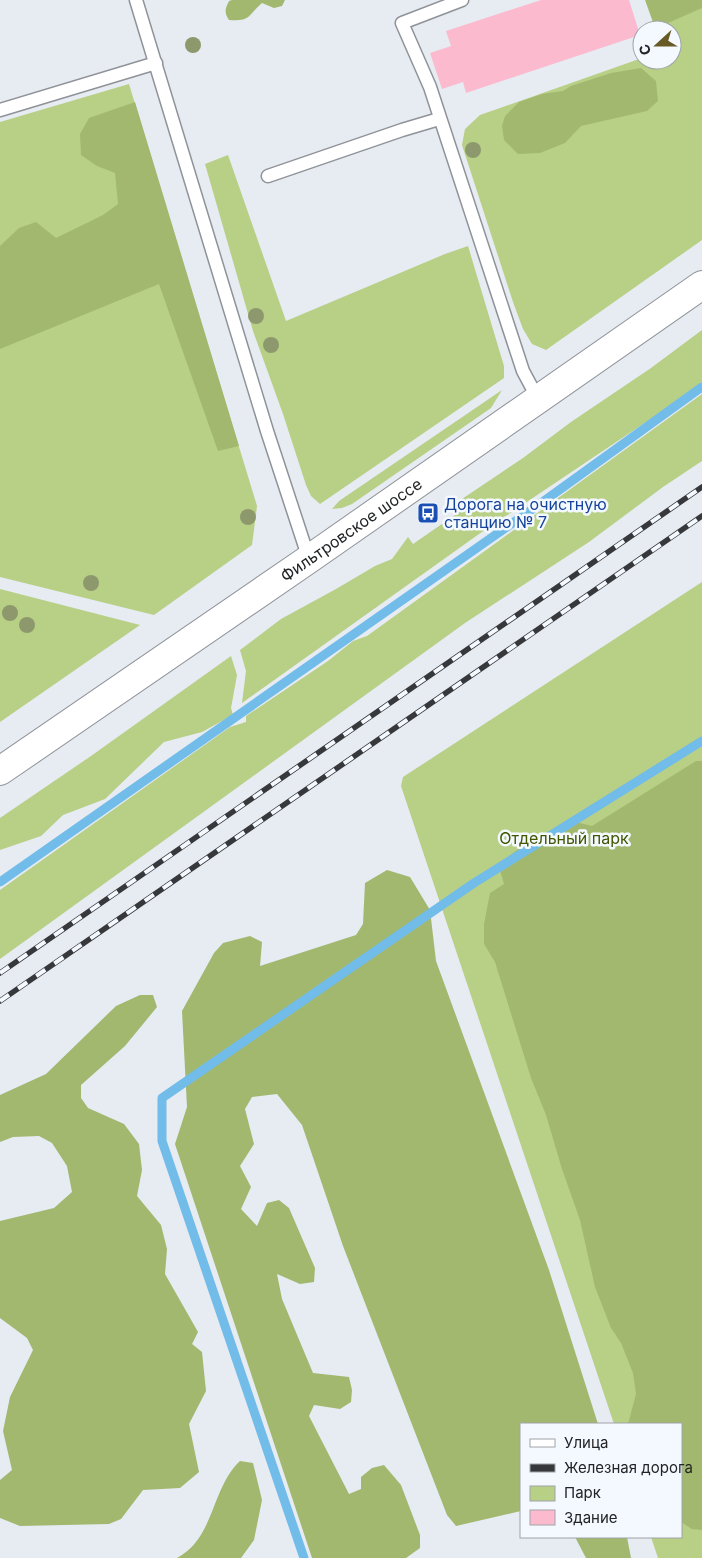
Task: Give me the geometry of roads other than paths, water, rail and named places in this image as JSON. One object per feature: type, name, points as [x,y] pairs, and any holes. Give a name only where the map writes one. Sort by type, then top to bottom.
[{"type":"main road","name":"Фильтровское шоссе","points":[[0,771],[309,559],[702,285]]},
{"type":"lane","points":[[136,0],[267,431],[309,559]]},
{"type":"lane","points":[[462,0],[402,23],[430,87],[523,371],[538,399]]},
{"type":"lane","points":[[0,110],[156,63]]},
{"type":"lane","points":[[268,176],[439,119]]},
{"type":"waterway","points":[[0,882],[544,501],[702,387]]},
{"type":"waterway","points":[[304,1558],[162,1141],[162,1098],[474,883],[702,741]]},
{"type":"railway","points":[[0,973],[702,487]]},
{"type":"railway","points":[[0,1001],[702,516]]},
{"type":"place","name":"Дорога на очистную станцию № 7","points":[[428,513]]},
{"type":"park label","name":"Отдельный парк","points":[[564,838]]}]
